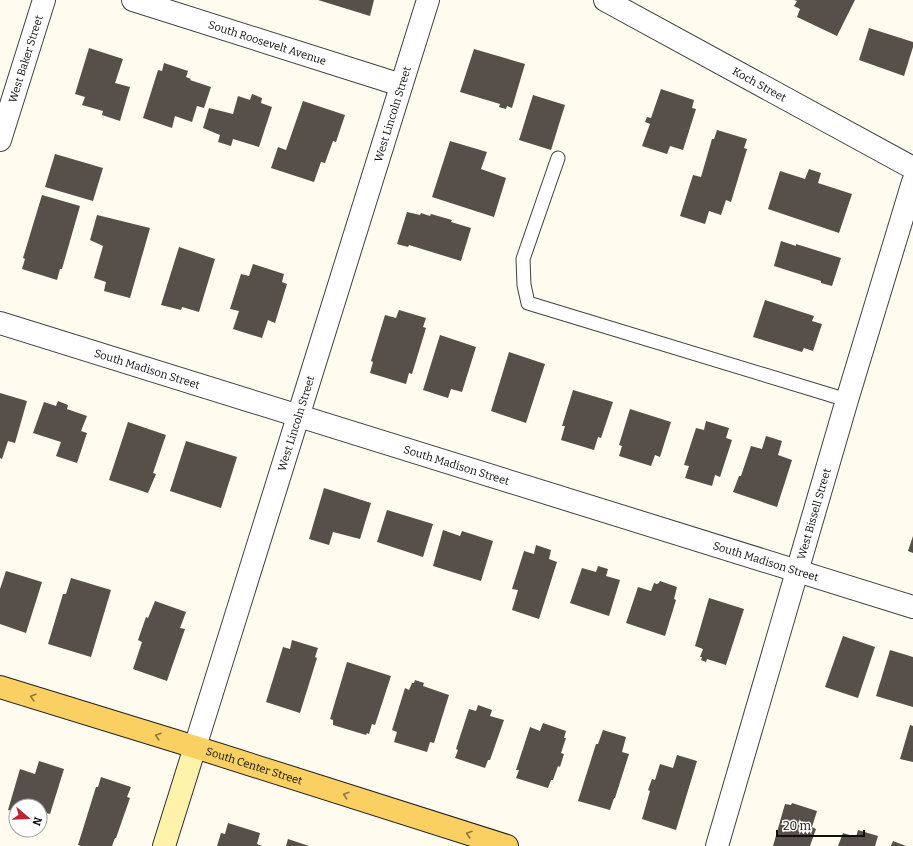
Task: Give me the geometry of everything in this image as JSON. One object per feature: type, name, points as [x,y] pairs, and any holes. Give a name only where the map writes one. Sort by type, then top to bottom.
[{"type":"main road","name":"South Center Street","points":[[0,687],[507,846]]},
{"type":"main road","name":"West Lincoln Street","points":[[164,846],[195,747]]},
{"type":"street","name":"West Baker Street","points":[[0,140],[44,0]]},
{"type":"street","name":"South Roosevelt Avenue","points":[[133,0],[401,85]]},
{"type":"street","name":"West Lincoln Street","points":[[195,747],[428,0]]},
{"type":"street","name":"Koch Street","points":[[605,0],[913,168]]},
{"type":"street","name":"West Bissell Street","points":[[716,846],[847,400],[913,182]]},
{"type":"street","name":"South Madison Street","points":[[0,323],[913,606]]},
{"type":"lane","points":[[558,158],[523,259],[524,285],[528,303],[847,400]]},
{"type":"building","points":[[318,0],[374,0],[370,16]]},
{"type":"building","points":[[794,0],[855,0],[837,36],[797,17],[800,9],[794,6],[797,1]]},
{"type":"building","points":[[869,28],[913,42],[913,47],[904,76],[859,60]]},
{"type":"building","points":[[89,48],[123,59],[115,83],[130,87],[120,121],[102,115],[103,111],[82,105],[85,97],[75,94]]},
{"type":"building","points":[[474,49],[525,64],[512,108],[507,106],[506,109],[499,107],[500,104],[460,92]]},
{"type":"building","points":[[164,63],[188,71],[186,77],[191,79],[190,80],[211,87],[204,108],[197,106],[192,122],[175,116],[172,128],[143,118],[158,70],[162,71]]},
{"type":"building","points":[[661,89],[694,100],[692,108],[696,109],[683,150],[670,146],[667,154],[642,146],[650,124],[645,122],[647,117],[651,118]]},
{"type":"building","points":[[252,94],[262,98],[261,103],[272,107],[259,147],[233,139],[231,146],[218,142],[220,135],[203,128],[209,108],[233,114],[238,96],[250,100]]},
{"type":"building","points":[[533,95],[565,105],[551,150],[519,140]]},
{"type":"building","points":[[303,101],[345,115],[336,142],[333,141],[325,163],[321,162],[314,182],[271,168],[278,147],[286,150]]},
{"type":"building","points":[[717,130],[747,139],[744,148],[747,149],[731,202],[726,200],[721,215],[709,211],[705,224],[680,216],[693,175],[701,177],[712,139],[714,139]]},
{"type":"building","points":[[450,141],[487,152],[481,169],[506,178],[494,217],[432,197]]},
{"type":"building","points":[[55,154],[103,168],[93,201],[45,187]]},
{"type":"building","points":[[809,169],[821,173],[818,183],[852,194],[839,233],[768,209],[780,171],[805,179]]},
{"type":"building","points":[[42,195],[80,206],[62,269],[60,269],[57,280],[22,269],[25,259],[23,258]]},
{"type":"building","points":[[407,212],[420,215],[421,213],[430,216],[431,214],[452,220],[451,222],[471,228],[461,261],[409,245],[408,247],[397,244]]},
{"type":"building","points":[[97,215],[150,228],[130,298],[104,291],[106,282],[94,278],[103,246],[90,240]]},
{"type":"building","points":[[781,241],[796,246],[796,244],[841,258],[832,286],[774,266]]},
{"type":"building","points":[[179,247],[215,259],[199,312],[182,307],[181,310],[161,305]]},
{"type":"building","points":[[253,264],[284,274],[282,282],[287,284],[275,323],[268,320],[262,338],[233,329],[239,311],[230,309],[241,274],[249,276]]},
{"type":"building","points":[[765,300],[814,316],[812,321],[822,324],[813,351],[804,348],[802,352],[753,337]]},
{"type":"building","points":[[399,310],[426,318],[423,327],[426,328],[412,374],[409,373],[406,384],[370,373],[373,362],[371,361],[385,315],[396,318]]},
{"type":"building","points":[[440,335],[476,347],[462,392],[451,389],[448,398],[423,390]]},
{"type":"building","points":[[509,352],[545,364],[526,423],[491,411]]},
{"type":"building","points":[[573,390],[613,402],[601,438],[598,437],[594,450],[561,440],[565,426],[562,426]]},
{"type":"building","points":[[0,393],[27,401],[15,443],[8,441],[2,459],[0,458]]},
{"type":"building","points":[[58,401],[68,405],[67,409],[87,416],[81,431],[87,433],[77,463],[56,456],[61,442],[33,433],[44,402],[56,406]]},
{"type":"building","points":[[630,409],[671,422],[660,457],[655,455],[651,466],[619,456],[622,446],[619,445]]},
{"type":"building","points":[[706,421],[729,428],[726,438],[732,440],[720,477],[715,475],[712,486],[685,478],[689,466],[684,465],[696,428],[704,430]]},
{"type":"building","points":[[128,422],[166,435],[153,473],[156,474],[148,493],[109,480]]},
{"type":"building","points":[[766,436],[782,441],[778,455],[792,460],[777,507],[733,492],[739,476],[741,476],[751,446],[762,449]]},
{"type":"building","points":[[186,441],[237,457],[221,508],[170,491]]},
{"type":"building","points":[[324,488],[371,503],[360,539],[333,532],[329,545],[309,539]]},
{"type":"building","points":[[387,510],[433,524],[423,557],[377,542]]},
{"type":"building","points":[[443,530],[460,536],[462,531],[493,541],[481,581],[433,566]]},
{"type":"building","points":[[913,536],[913,553],[908,551]]},
{"type":"building","points":[[536,545],[551,550],[549,559],[557,562],[539,619],[512,610],[518,590],[512,589],[524,551],[534,554]]},
{"type":"building","points":[[598,566],[608,569],[606,576],[620,580],[609,616],[570,603],[582,568],[596,572]]},
{"type":"building","points":[[6,571],[42,582],[26,633],[0,624],[0,589]]},
{"type":"building","points":[[71,578],[111,590],[91,657],[48,644],[63,594],[66,594]]},
{"type":"building","points":[[660,581],[677,587],[674,599],[676,600],[665,636],[626,623],[638,587],[651,591],[654,583],[657,584]]},
{"type":"building","points":[[709,598],[744,609],[726,665],[707,659],[706,662],[701,660],[702,657],[700,657],[703,649],[695,646]]},
{"type":"building","points":[[155,601],[186,612],[180,628],[185,629],[167,681],[133,669],[142,642],[138,640],[146,617],[148,618]]},
{"type":"building","points":[[843,636],[875,647],[858,698],[825,687]]},
{"type":"building","points":[[292,640],[318,648],[315,657],[317,658],[300,713],[266,702],[283,647],[290,649]]},
{"type":"building","points":[[890,650],[913,657],[913,707],[876,696]]},
{"type":"building","points":[[347,662],[391,676],[375,725],[372,724],[369,734],[367,733],[366,735],[333,725],[333,720],[330,719]]},
{"type":"building","points":[[415,680],[424,683],[423,686],[449,695],[434,743],[430,742],[427,752],[394,742],[397,732],[392,730],[405,688],[409,690]]},
{"type":"building","points":[[478,705],[492,710],[490,716],[504,720],[490,760],[488,760],[485,768],[455,758],[458,750],[456,749],[469,709],[476,711]]},
{"type":"building","points":[[543,723],[566,731],[564,738],[566,738],[561,753],[564,754],[560,767],[558,766],[553,780],[551,780],[548,788],[516,778],[519,770],[516,770],[530,727],[540,731]]},
{"type":"building","points":[[910,725],[913,726],[913,762],[900,759]]},
{"type":"building","points":[[603,730],[626,737],[622,752],[629,754],[610,810],[578,801],[596,744],[598,744]]},
{"type":"building","points":[[677,755],[697,761],[676,830],[642,819],[650,791],[648,790],[652,779],[655,780],[660,764],[673,768]]},
{"type":"building","points":[[39,761],[64,769],[50,814],[48,813],[48,798],[12,798],[20,769],[35,774]]},
{"type":"building","points":[[101,777],[131,787],[127,797],[130,798],[112,846],[81,846],[78,845],[96,787],[98,787]]},
{"type":"building","points":[[792,803],[817,811],[812,827],[816,829],[810,846],[773,846],[785,804],[791,805]]},
{"type":"building","points":[[228,823],[260,833],[257,844],[262,846],[217,846],[221,833],[225,834]]},
{"type":"building","points":[[858,830],[878,836],[875,846],[838,846],[843,833],[856,837]]},
{"type":"building","points":[[288,839],[309,846],[286,846]]},
{"type":"building","points":[[893,841],[906,846],[891,846]]}]
